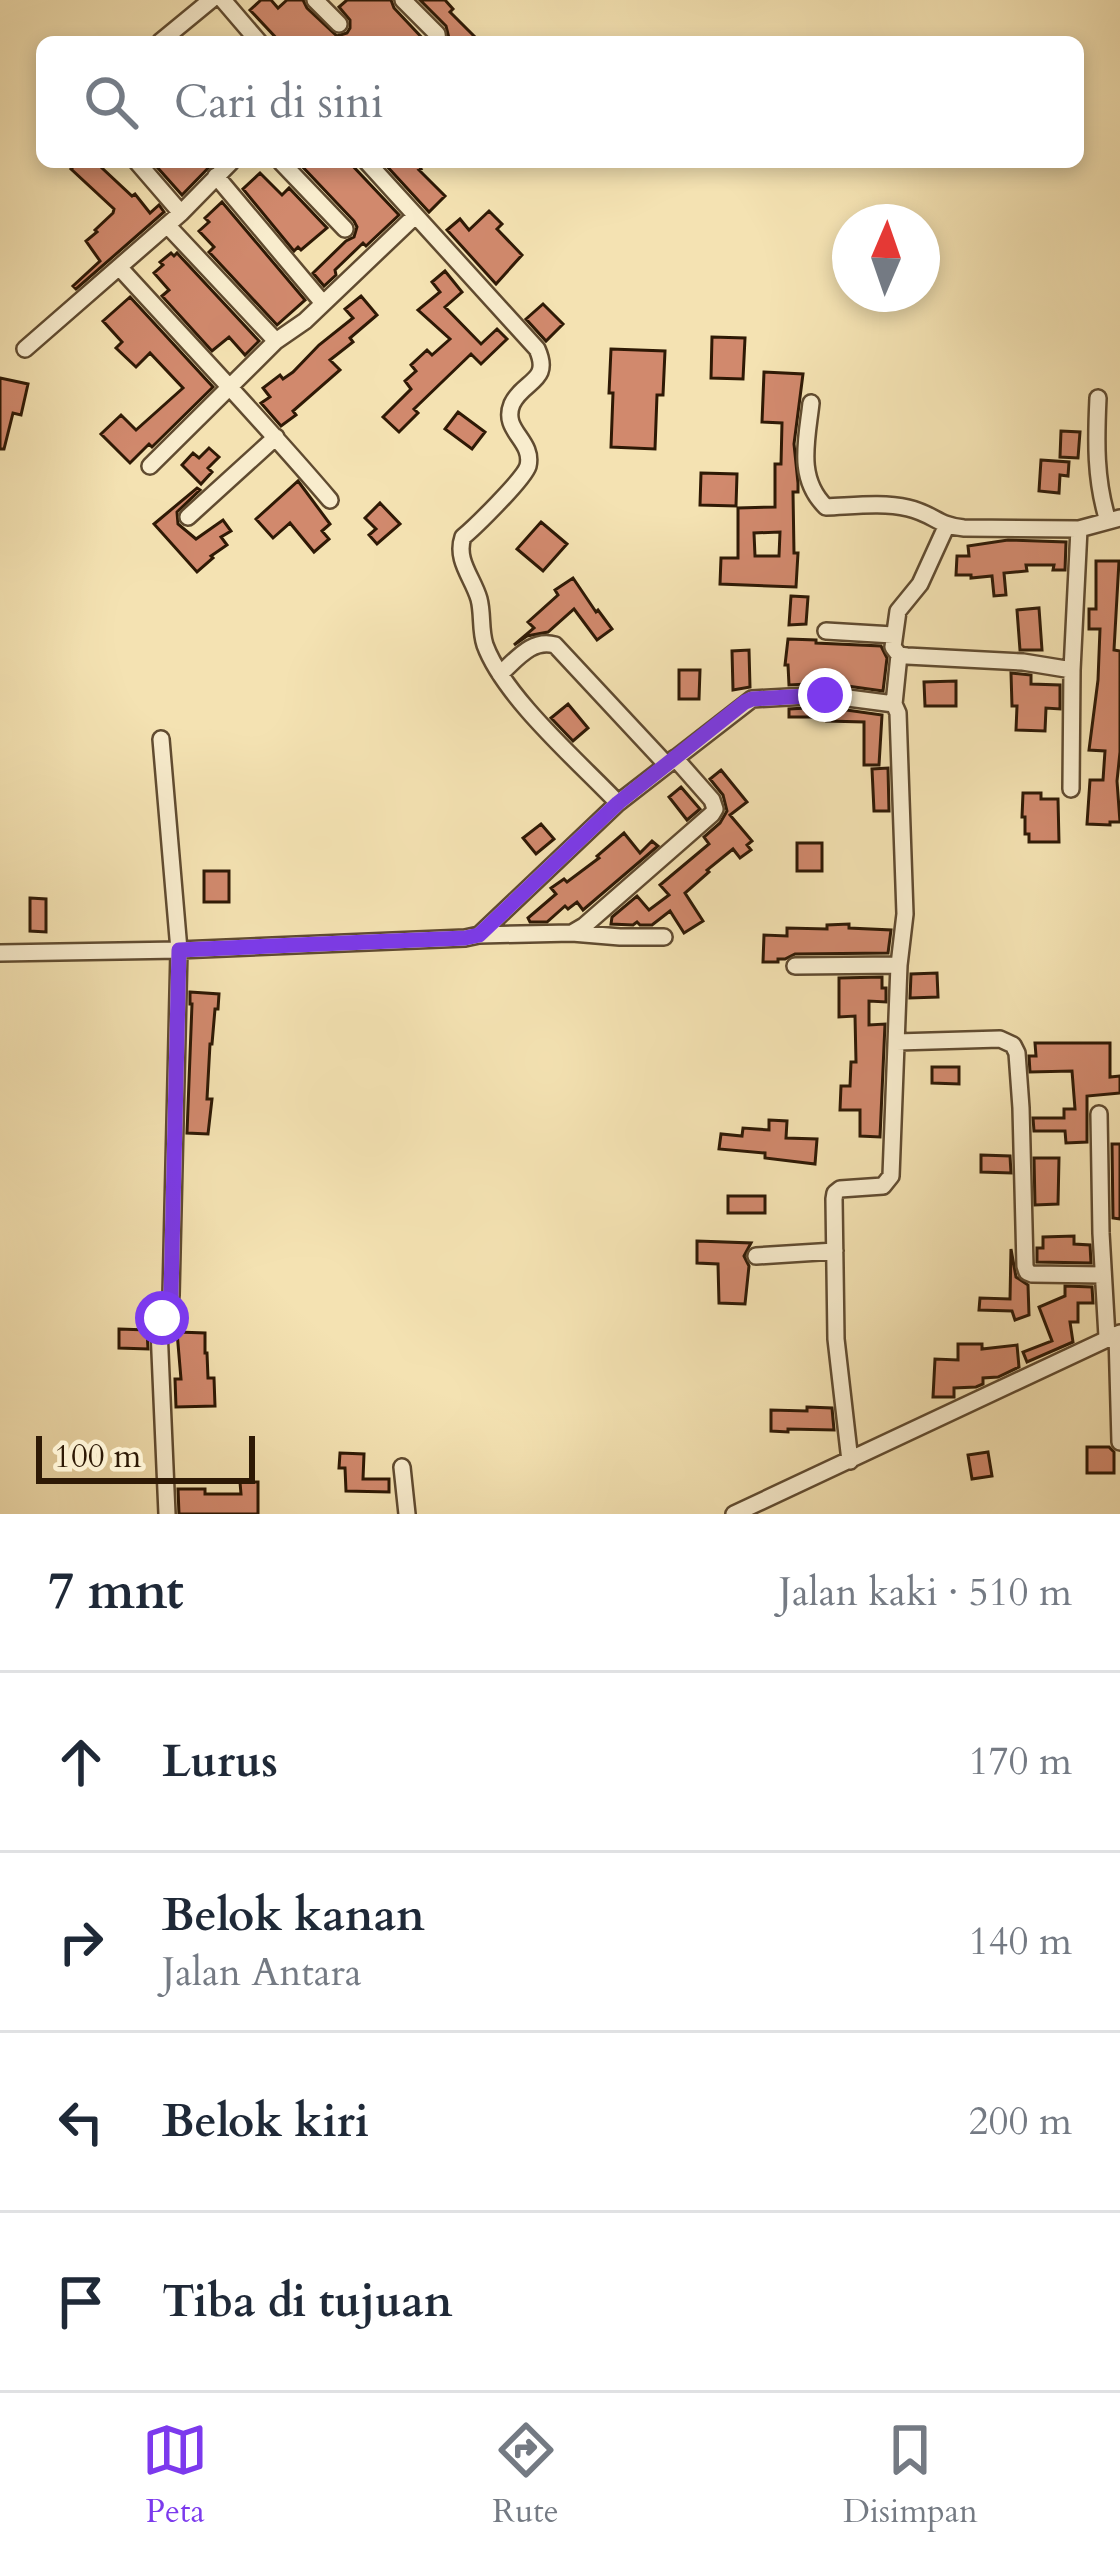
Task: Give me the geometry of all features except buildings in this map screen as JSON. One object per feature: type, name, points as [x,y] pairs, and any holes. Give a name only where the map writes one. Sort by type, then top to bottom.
[{"type":"street","points":[[172,36],[211,0]]},
{"type":"street","points":[[223,0],[254,36]]},
{"type":"street","points":[[315,0],[339,24]]},
{"type":"street","points":[[403,0],[437,36]]},
{"type":"street","points":[[142,168],[181,213]]},
{"type":"street","points":[[25,349],[181,213],[225,168]]},
{"type":"street","points":[[287,168],[346,229]]},
{"type":"street","points":[[372,168],[537,349],[543,362],[511,407],[509,423],[527,450],[526,472],[463,538],[461,558],[478,596],[487,651],[505,685],[618,803]]},
{"type":"street","points":[[216,176],[322,302]]},
{"type":"street","points":[[150,466],[276,341],[304,321],[414,217]]},
{"type":"street","points":[[167,225],[276,341]]},
{"type":"street","points":[[119,267],[330,500]]},
{"type":"street","points":[[811,403],[804,465],[810,486],[826,507],[901,506],[928,513],[946,527],[1079,529],[1114,519],[1100,493],[1098,398]]},
{"type":"street","points":[[188,517],[276,437]]},
{"type":"street","points":[[850,1461],[836,1339],[835,1193],[883,1186],[891,1176],[898,965],[905,914],[895,704],[898,655],[892,635],[898,610],[920,584],[946,527]]},
{"type":"street","points":[[1071,789],[1079,529]]},
{"type":"street","points":[[826,631],[892,635]]},
{"type":"street","points":[[500,674],[532,646],[555,645],[712,800],[715,809],[572,933]]},
{"type":"street","points":[[898,655],[1023,662],[1072,670]]},
{"type":"street","points":[[479,935],[618,803],[752,699],[825,695],[895,704]]},
{"type":"street","points":[[161,739],[179,950],[171,1295],[170,1312],[159,1324],[167,1514]]},
{"type":"street","points":[[0,953],[179,950],[479,935],[664,937]]},
{"type":"street","points":[[795,966],[898,965]]},
{"type":"street","points":[[897,1042],[1000,1039],[1013,1045],[1019,1070],[1025,1266],[1032,1274],[1102,1275]]},
{"type":"street","points":[[1100,1114],[1102,1275],[1115,1334],[1120,1442]]},
{"type":"street","points":[[757,1256],[835,1251]]},
{"type":"street","points":[[734,1514],[1115,1334]]},
{"type":"street","points":[[402,1468],[407,1514]]},
{"type":"route","points":[[162,1318],[170,1312],[171,1295],[179,950],[479,935],[618,803],[745,702],[825,695]]}]
